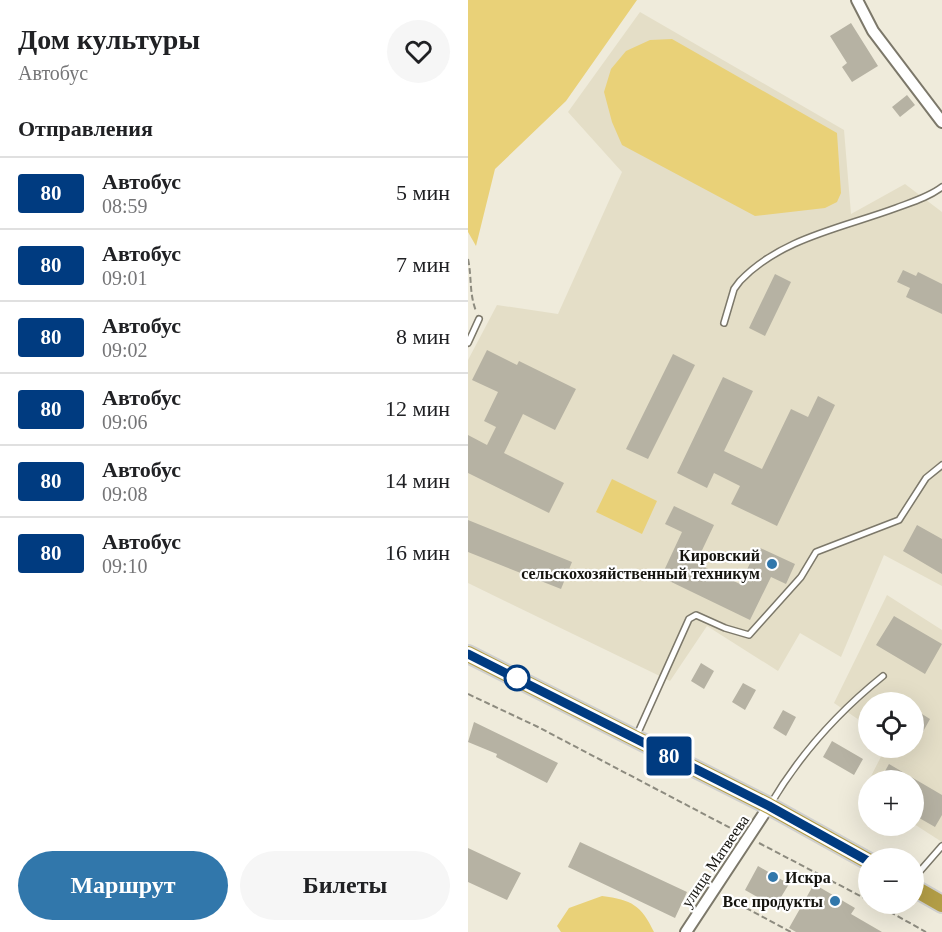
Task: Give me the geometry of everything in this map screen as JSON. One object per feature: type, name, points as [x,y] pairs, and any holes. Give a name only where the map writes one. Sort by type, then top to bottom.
[{"type":"highway","points":[[468,654],[769,806],[858,855]]},
{"type":"highway","points":[[924,894],[942,904]]},
{"type":"street","points":[[857,0],[873,31],[942,122]]},
{"type":"street","name":"улица Матвеева","points":[[686,932],[769,806]]},
{"type":"lane","points":[[724,323],[734,289],[740,281],[788,245],[861,221],[922,198],[942,187]]},
{"type":"lane","points":[[468,343],[479,319]]},
{"type":"lane","points":[[635,739],[689,619],[696,615],[725,628],[749,635],[801,577],[816,552],[899,520],[926,478],[942,465]]},
{"type":"lane","points":[[769,806],[808,748],[848,704],[883,676]]},
{"type":"lane","points":[[924,868],[941,850]]},
{"type":"path","points":[[468,259],[472,276],[469,295],[479,319]]},
{"type":"path","points":[[468,694],[538,727],[858,895]]},
{"type":"path","points":[[715,891],[791,932]]},
{"type":"path","points":[[894,914],[926,932]]},
{"type":"shaded area","points":[[468,0],[637,0],[566,101],[495,169],[476,246],[468,232]]},
{"type":"shaded area","points":[[640,12],[844,130],[851,214],[905,184],[942,212],[942,586],[884,555],[841,657],[800,633],[778,671],[707,626],[670,681],[468,583],[468,360],[497,305],[558,314],[622,172],[568,112]]},
{"type":"shaded area","points":[[672,39],[837,133],[841,193],[837,202],[825,208],[755,216],[622,145],[612,122],[604,92],[611,69],[626,51],[650,40]]},
{"type":"shaded area","points":[[612,479],[657,501],[642,534],[596,512]]},
{"type":"shaded area","points":[[887,595],[942,630],[942,842],[924,830],[924,770],[874,770],[880,758],[924,758],[924,692],[858,692],[858,719],[834,703]]},
{"type":"shaded area","points":[[602,896],[634,905],[645,916],[654,932],[561,932],[557,926],[569,908]]},
{"type":"building","points":[[851,23],[878,66],[852,82],[842,67],[847,63],[830,36]]},
{"type":"building","points":[[907,95],[915,105],[900,117],[892,107]]},
{"type":"building","points":[[903,270],[916,276],[918,272],[942,284],[942,314],[906,297],[910,288],[897,282]]},
{"type":"building","points":[[775,274],[791,282],[765,336],[749,328]]},
{"type":"building","points":[[487,350],[517,365],[519,361],[576,389],[555,430],[523,414],[504,453],[564,483],[549,513],[468,473],[468,435],[487,445],[496,427],[484,421],[498,392],[472,380]]},
{"type":"building","points":[[673,354],[695,365],[648,459],[626,449]]},
{"type":"building","points":[[723,377],[753,391],[724,451],[762,469],[791,409],[808,417],[818,396],[835,405],[777,526],[731,504],[740,486],[714,473],[707,488],[677,473]]},
{"type":"building","name":"Кировский сельскохозяйственный техникум","points":[[674,506],[714,525],[696,563],[740,584],[758,547],[795,564],[786,584],[771,577],[750,620],[661,577],[682,532],[665,524]]},
{"type":"building","points":[[468,520],[572,562],[561,589],[468,552]]},
{"type":"building","points":[[917,525],[942,539],[942,574],[903,551]]},
{"type":"building","points":[[894,616],[942,644],[925,674],[876,645]]},
{"type":"building","points":[[701,663],[714,671],[704,689],[691,681]]},
{"type":"building","points":[[743,683],[756,690],[745,710],[732,702]]},
{"type":"building","points":[[783,710],[796,717],[786,736],[773,728]]},
{"type":"building","points":[[924,715],[930,719],[924,730]]},
{"type":"building","points":[[474,722],[558,763],[547,783],[496,757],[497,754],[468,742]]},
{"type":"building","points":[[832,741],[863,759],[854,775],[823,757]]},
{"type":"building","points":[[889,764],[899,770],[886,770]]},
{"type":"building","points":[[924,784],[942,795],[942,815],[935,827],[924,821]]},
{"type":"building","points":[[580,842],[687,892],[675,918],[568,867]]},
{"type":"building","points":[[468,848],[521,873],[507,900],[468,882]]},
{"type":"building","points":[[758,866],[789,884],[775,907],[745,890]]},
{"type":"building","points":[[814,884],[855,908],[851,914],[882,932],[796,932],[789,928]]},
{"type":"bus line","name":"80","points":[[468,654],[769,806],[858,855]]},
{"type":"place","name":"Кировский сельскохозяйственный техникум","points":[[772,564]]},
{"type":"place","name":"Искра","points":[[773,877]]},
{"type":"place","name":"Все продукты","points":[[835,901]]}]
